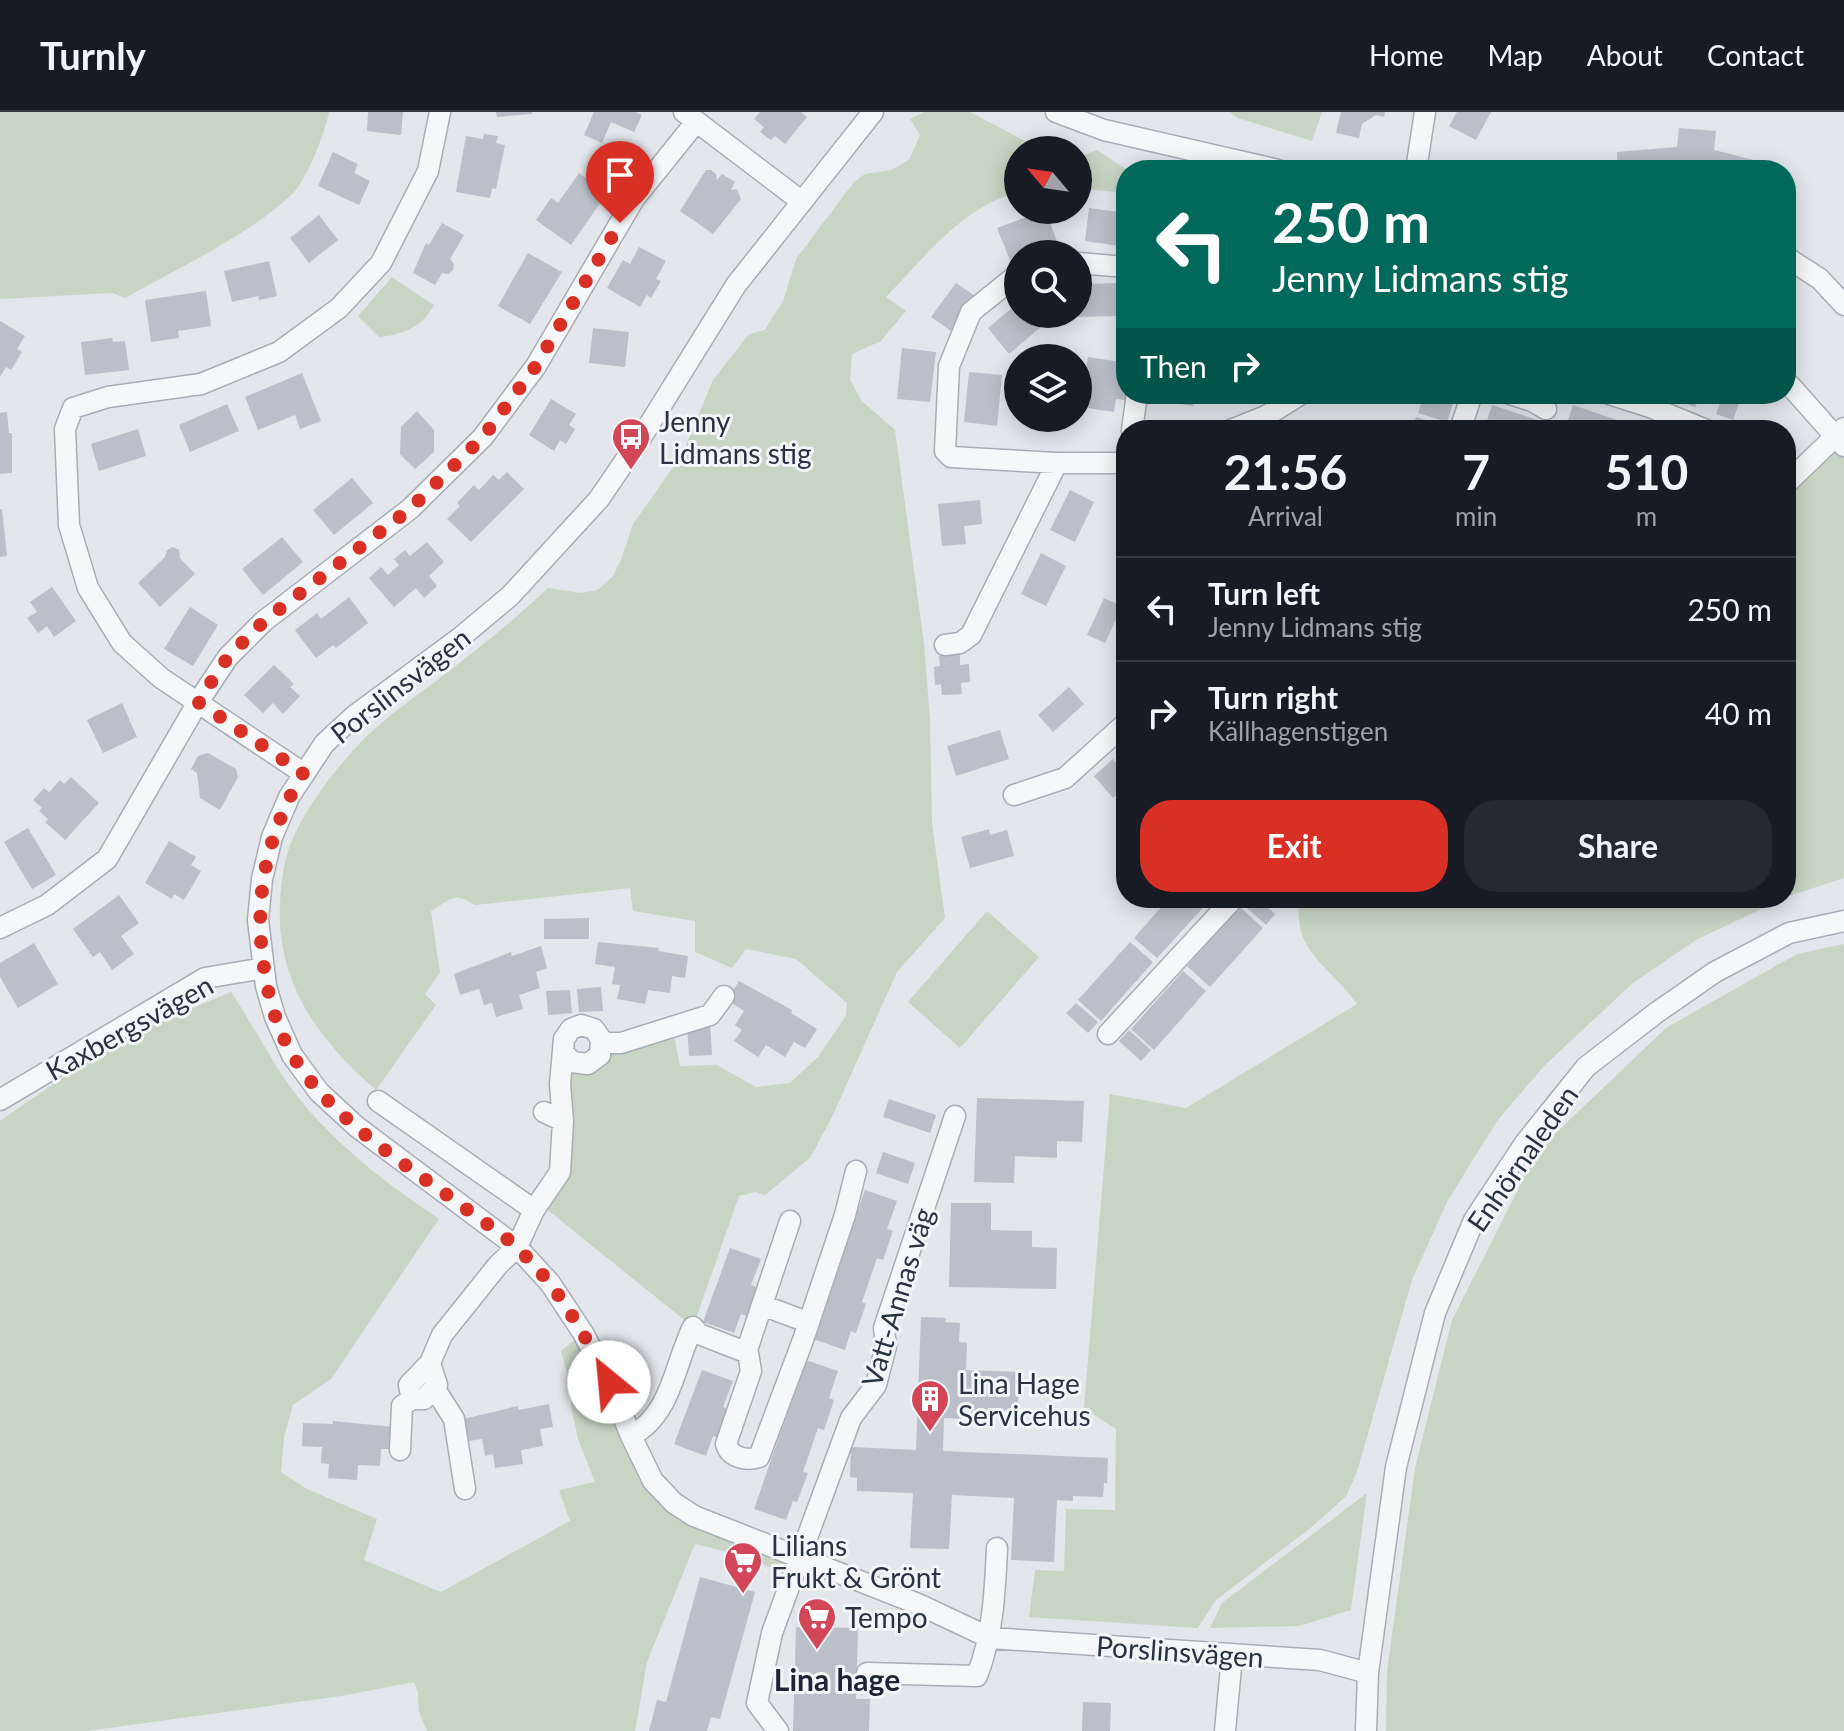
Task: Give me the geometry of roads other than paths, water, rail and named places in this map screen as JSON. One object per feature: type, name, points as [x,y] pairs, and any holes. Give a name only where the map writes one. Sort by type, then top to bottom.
[{"type":"street","points":[[303,773],[161,678],[122,643],[88,588],[69,525],[65,429],[73,408],[108,397],[201,384],[279,352],[339,308],[381,263],[428,171],[440,112]]},
{"type":"street","name":"Porslinsvägen","points":[[873,112],[736,285],[599,499],[510,596],[461,637],[354,716],[324,744],[303,773],[272,837],[262,879],[258,920],[266,986],[275,1017],[292,1055],[319,1092],[357,1127],[517,1247],[550,1283],[583,1333],[609,1382],[653,1481],[674,1503],[694,1516],[918,1604],[990,1638],[1320,1660],[1368,1673]]},
{"type":"street","points":[[1056,112],[1104,130],[1234,160]]},
{"type":"street","points":[[1418,160],[1425,112]]},
{"type":"street","points":[[0,928],[47,905],[107,859],[198,702],[228,657],[264,621],[410,509],[483,437],[536,366],[634,199],[690,117],[801,201]]},
{"type":"street","points":[[1796,263],[1820,279],[1844,305]]},
{"type":"street","points":[[1092,264],[1116,266]]},
{"type":"street","points":[[1004,285],[971,312],[949,366],[945,451],[951,457],[1116,463]]},
{"type":"street","points":[[1796,391],[1841,437],[1796,475]]},
{"type":"street","points":[[1268,420],[1288,404]]},
{"type":"street","points":[[1641,404],[1682,420]]},
{"type":"street","points":[[945,645],[960,643],[971,635],[1057,463]]},
{"type":"street","points":[[1014,795],[1065,778],[1116,732]]},
{"type":"street","points":[[1108,1034],[1225,908]]},
{"type":"street","name":"Enhörnaleden","points":[[1366,1731],[1368,1673],[1396,1467],[1435,1313],[1474,1220],[1525,1143],[1586,1067],[1715,972],[1789,933],[1844,921]]},
{"type":"street","name":"Kaxbergsvägen","points":[[0,1100],[205,978],[264,968]]},
{"type":"street","points":[[602,1043],[621,1043],[710,1015],[724,996]]},
{"type":"street","points":[[412,1399],[409,1385],[430,1363],[442,1335],[498,1265],[517,1247],[534,1210],[560,1172],[554,1116],[564,1039],[576,1026],[594,1029],[602,1043],[600,1055],[588,1064],[575,1064],[563,1052]]},
{"type":"street","points":[[378,1101],[534,1210]]},
{"type":"street","name":"Vatt-Annas väg","points":[[778,1731],[757,1703],[772,1633],[851,1418],[876,1385],[886,1346],[884,1328],[955,1116]]},
{"type":"street","points":[[790,1221],[747,1350],[751,1371],[726,1444],[732,1454],[743,1459],[759,1457],[816,1303],[856,1171]]},
{"type":"street","points":[[762,1305],[807,1322]]},
{"type":"street","points":[[631,1436],[641,1431],[663,1407],[693,1327],[699,1334],[747,1350]]},
{"type":"street","points":[[400,1450],[402,1406],[412,1399],[424,1399],[435,1389],[437,1380],[430,1363]]},
{"type":"street","points":[[435,1389],[454,1419],[465,1489]]},
{"type":"street","points":[[867,1673],[977,1676],[990,1638],[997,1548]]},
{"type":"street","points":[[1225,1731],[1232,1656]]},
{"type":"place","name":"Jenny Lidmans stig","points":[[631,471]]},
{"type":"place","name":"Lina Hage Servicehus","points":[[930,1433]]},
{"type":"place","name":"Lilians Frukt & Grönt","points":[[743,1595]]},
{"type":"place","name":"Tempo","points":[[817,1651]]},
{"type":"district","name":"Lina hage","points":[[837,1679]]}]
